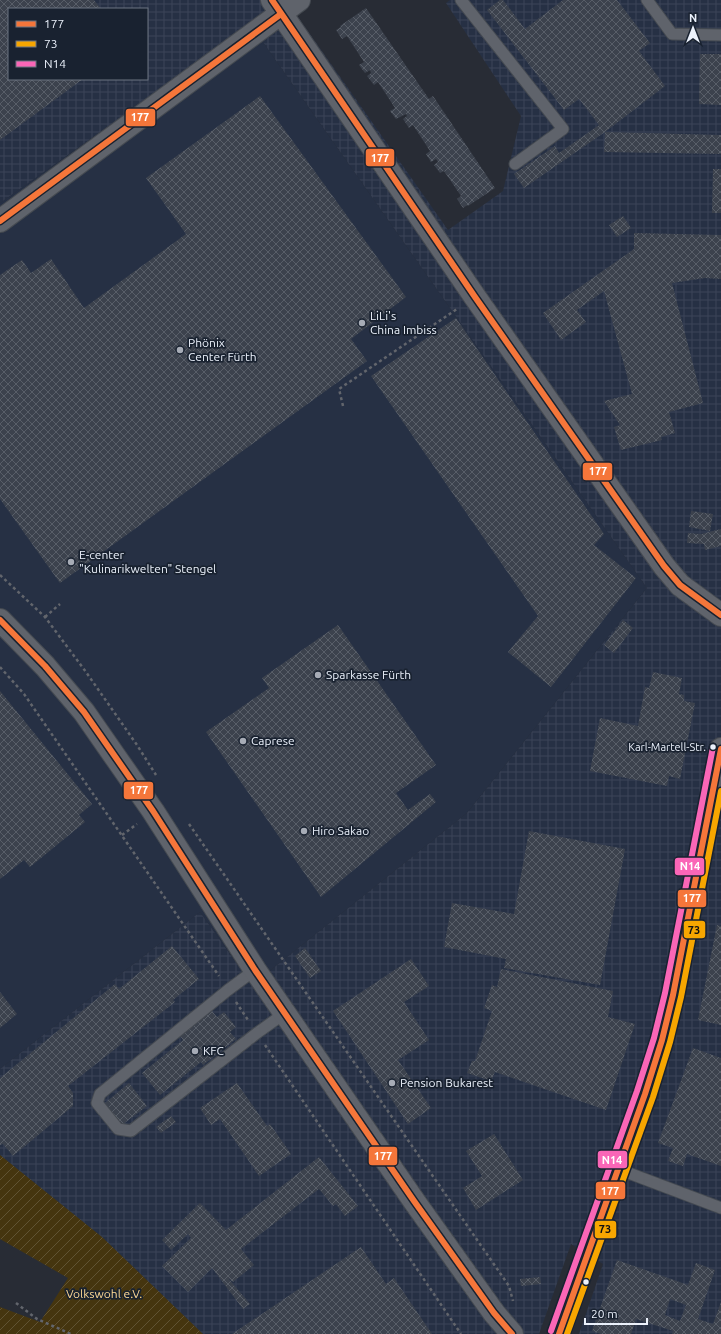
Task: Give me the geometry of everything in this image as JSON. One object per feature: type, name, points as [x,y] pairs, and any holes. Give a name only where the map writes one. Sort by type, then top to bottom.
[{"type":"street","points":[[0,221],[276,7],[299,0]]},
{"type":"street","points":[[276,7],[475,297],[664,566],[680,585],[721,615]]},
{"type":"street","points":[[0,620],[45,666],[88,718],[153,811],[255,970],[414,1201],[494,1312],[512,1334]]},
{"type":"street","points":[[559,1334],[657,1059],[667,1022],[721,748]]},
{"type":"lane","points":[[461,0],[563,129],[515,164]]},
{"type":"lane","points":[[647,0],[672,34],[721,35]]},
{"type":"lane","points":[[255,970],[228,990],[100,1094],[97,1103],[118,1129],[131,1132],[257,1033],[285,1013]]},
{"type":"lane","points":[[618,1169],[721,1208]]},
{"type":"path","points":[[343,406],[339,389],[475,297]]},
{"type":"path","points":[[0,575],[45,617],[90,678],[157,776]]},
{"type":"path","points":[[45,617],[60,604]]},
{"type":"path","points":[[186,819],[509,1286],[514,1306]]},
{"type":"path","points":[[16,1302],[37,1319],[71,1334]]},
{"type":"shaded area","points":[[0,0],[286,0],[448,230],[503,191],[521,116],[446,3],[450,0],[721,0],[721,1334],[579,1334],[603,1264],[571,1244],[539,1334],[202,1334],[0,1155],[0,1069],[200,912],[252,985],[467,813],[647,588],[251,25],[0,203]]},
{"type":"shaded area","points":[[251,25],[647,588],[467,813],[252,985],[200,912],[0,1069],[0,203]]},
{"type":"green space","name":"Volkswohl e.V.","points":[[0,1155],[102,1237],[203,1334],[0,1334],[0,1307],[40,1322],[68,1278],[0,1239]]},
{"type":"building","points":[[0,0],[94,0],[100,8],[8,8],[8,80],[82,80],[0,140]]},
{"type":"building","points":[[500,0],[503,0],[525,29],[563,0],[617,0],[650,43],[639,51],[665,86],[605,132],[524,188],[514,174],[555,146],[559,153],[599,125],[579,99],[564,110],[487,10]]},
{"type":"building","points":[[366,8],[429,99],[433,96],[495,188],[468,206],[467,205],[463,208],[457,199],[461,196],[444,171],[440,173],[434,165],[438,162],[436,159],[431,162],[426,154],[430,151],[413,125],[409,128],[403,119],[407,116],[406,114],[396,119],[390,111],[395,108],[378,82],[374,85],[367,76],[371,73],[370,70],[365,73],[359,65],[364,62],[347,36],[342,39],[336,30]]},
{"type":"building","points":[[700,54],[721,54],[721,105],[699,104]]},
{"type":"building","name":"Phönix Center Fürth","points":[[260,96],[406,297],[351,339],[367,361],[60,583],[0,499],[0,275],[22,260],[31,273],[51,259],[84,308],[186,234],[146,178]]},
{"type":"building","points":[[605,132],[721,135],[721,154],[604,152]]},
{"type":"building","points":[[713,169],[721,169],[721,213],[712,213]]},
{"type":"building","points":[[623,216],[631,228],[617,237],[609,225]]},
{"type":"building","points":[[634,233],[721,235],[721,279],[705,278],[672,283],[703,403],[669,412],[675,433],[661,437],[662,440],[621,450],[614,427],[620,425],[604,401],[632,394],[604,291],[577,310],[586,322],[561,340],[543,313],[634,249]]},
{"type":"building","points":[[456,318],[604,534],[594,545],[636,578],[551,687],[508,652],[538,616],[371,376]]},
{"type":"building","points":[[691,511],[713,514],[710,531],[689,527]]},
{"type":"building","points":[[721,529],[721,546],[705,550],[704,544],[687,543],[688,533],[701,534]]},
{"type":"building","points":[[623,620],[633,628],[614,653],[604,645]]},
{"type":"building","points":[[338,625],[436,765],[396,793],[408,810],[430,794],[436,802],[321,897],[206,732],[269,688],[262,678]]},
{"type":"building","points":[[653,672],[682,678],[679,694],[684,695],[684,701],[695,703],[680,779],[669,776],[667,786],[590,771],[600,718],[638,726],[645,687],[649,688]]},
{"type":"building","points":[[0,691],[92,804],[79,815],[85,822],[30,867],[24,860],[0,879]]},
{"type":"building","points":[[529,831],[625,849],[600,985],[504,968],[506,959],[444,947],[452,903],[514,914]]},
{"type":"building","points":[[717,925],[721,926],[721,1025],[698,1020]]},
{"type":"building","points":[[172,946],[199,979],[173,1000],[175,1002],[68,1086],[73,1093],[73,1106],[13,1156],[3,1144],[0,1145],[0,1078],[115,984],[119,989]]},
{"type":"building","points":[[305,948],[321,971],[310,978],[295,956]]},
{"type":"building","points":[[411,959],[429,986],[404,1002],[429,1040],[398,1060],[431,1108],[408,1124],[333,1011]]},
{"type":"building","points":[[501,969],[613,991],[608,1017],[635,1024],[606,1110],[495,1072],[491,1081],[467,1073],[472,1061],[475,1061],[492,1011],[484,1008],[492,985],[497,987]]},
{"type":"building","points":[[0,992],[17,1014],[0,1028]]},
{"type":"building","name":"KFC","points":[[212,1011],[217,1017],[224,1012],[236,1027],[230,1032],[236,1039],[203,1065],[201,1062],[160,1095],[142,1073],[183,1040],[180,1036]]},
{"type":"building","points":[[693,1048],[721,1058],[721,1166],[687,1154],[683,1166],[668,1161],[673,1148],[658,1143]]},
{"type":"building","points":[[129,1083],[147,1106],[122,1125],[105,1103]]},
{"type":"building","points":[[237,1083],[267,1126],[270,1124],[291,1154],[259,1176],[220,1119],[211,1125],[200,1108]]},
{"type":"building","points":[[171,1116],[176,1122],[161,1133],[156,1127]]},
{"type":"building","points":[[494,1134],[523,1180],[476,1210],[463,1188],[482,1176],[466,1151]]},
{"type":"building","points":[[319,1157],[358,1206],[345,1216],[336,1204],[333,1206],[319,1189],[241,1249],[254,1265],[233,1282],[228,1278],[250,1304],[243,1309],[212,1268],[188,1292],[162,1266],[191,1238],[188,1234],[171,1250],[162,1240],[200,1203],[226,1230]]},
{"type":"building","points":[[361,1247],[386,1284],[394,1278],[432,1334],[232,1334]]},
{"type":"building","points":[[617,1260],[688,1285],[696,1263],[715,1270],[698,1319],[713,1324],[721,1302],[721,1334],[672,1334],[673,1331],[636,1319],[631,1334],[601,1334],[592,1331]],"holes":[[[670,1299],[686,1305],[680,1321],[665,1315]]]},
{"type":"building","points":[[540,1277],[541,1284],[521,1286],[520,1279]]},
{"type":"transit line","name":"177","points":[[272,0],[475,297],[664,566],[680,585],[721,615]]},
{"type":"transit line","name":"177","points":[[0,221],[281,14]]},
{"type":"transit line","name":"177","points":[[0,620],[45,666],[84,712],[153,811],[255,970],[414,1201],[494,1313],[512,1334]]},
{"type":"transit line","name":"N14","points":[[551,1331],[637,1091],[654,1038],[665,993],[713,747]]},
{"type":"transit line","name":"177","points":[[559,1334],[645,1094],[662,1040],[673,995],[721,749]]},
{"type":"transit line","name":"73","points":[[567,1334],[653,1097],[670,1042],[681,997],[721,791]]},
{"type":"place","name":"LiLi's China Imbiss","points":[[362,323]]},
{"type":"place","name":"Phönix Center Fürth","points":[[180,350]]},
{"type":"place","name":"E-center \"Kulinarikwelten\" Stengel","points":[[71,562]]},
{"type":"place","name":"Sparkasse Fürth","points":[[318,675]]},
{"type":"place","name":"Caprese","points":[[243,741]]},
{"type":"place","name":"Karl-Martell-Str.","points":[[713,747]]},
{"type":"place","name":"Hiro Sakao","points":[[304,831]]},
{"type":"place","name":"KFC","points":[[195,1051]]},
{"type":"place","name":"Pension Bukarest","points":[[392,1083]]}]
